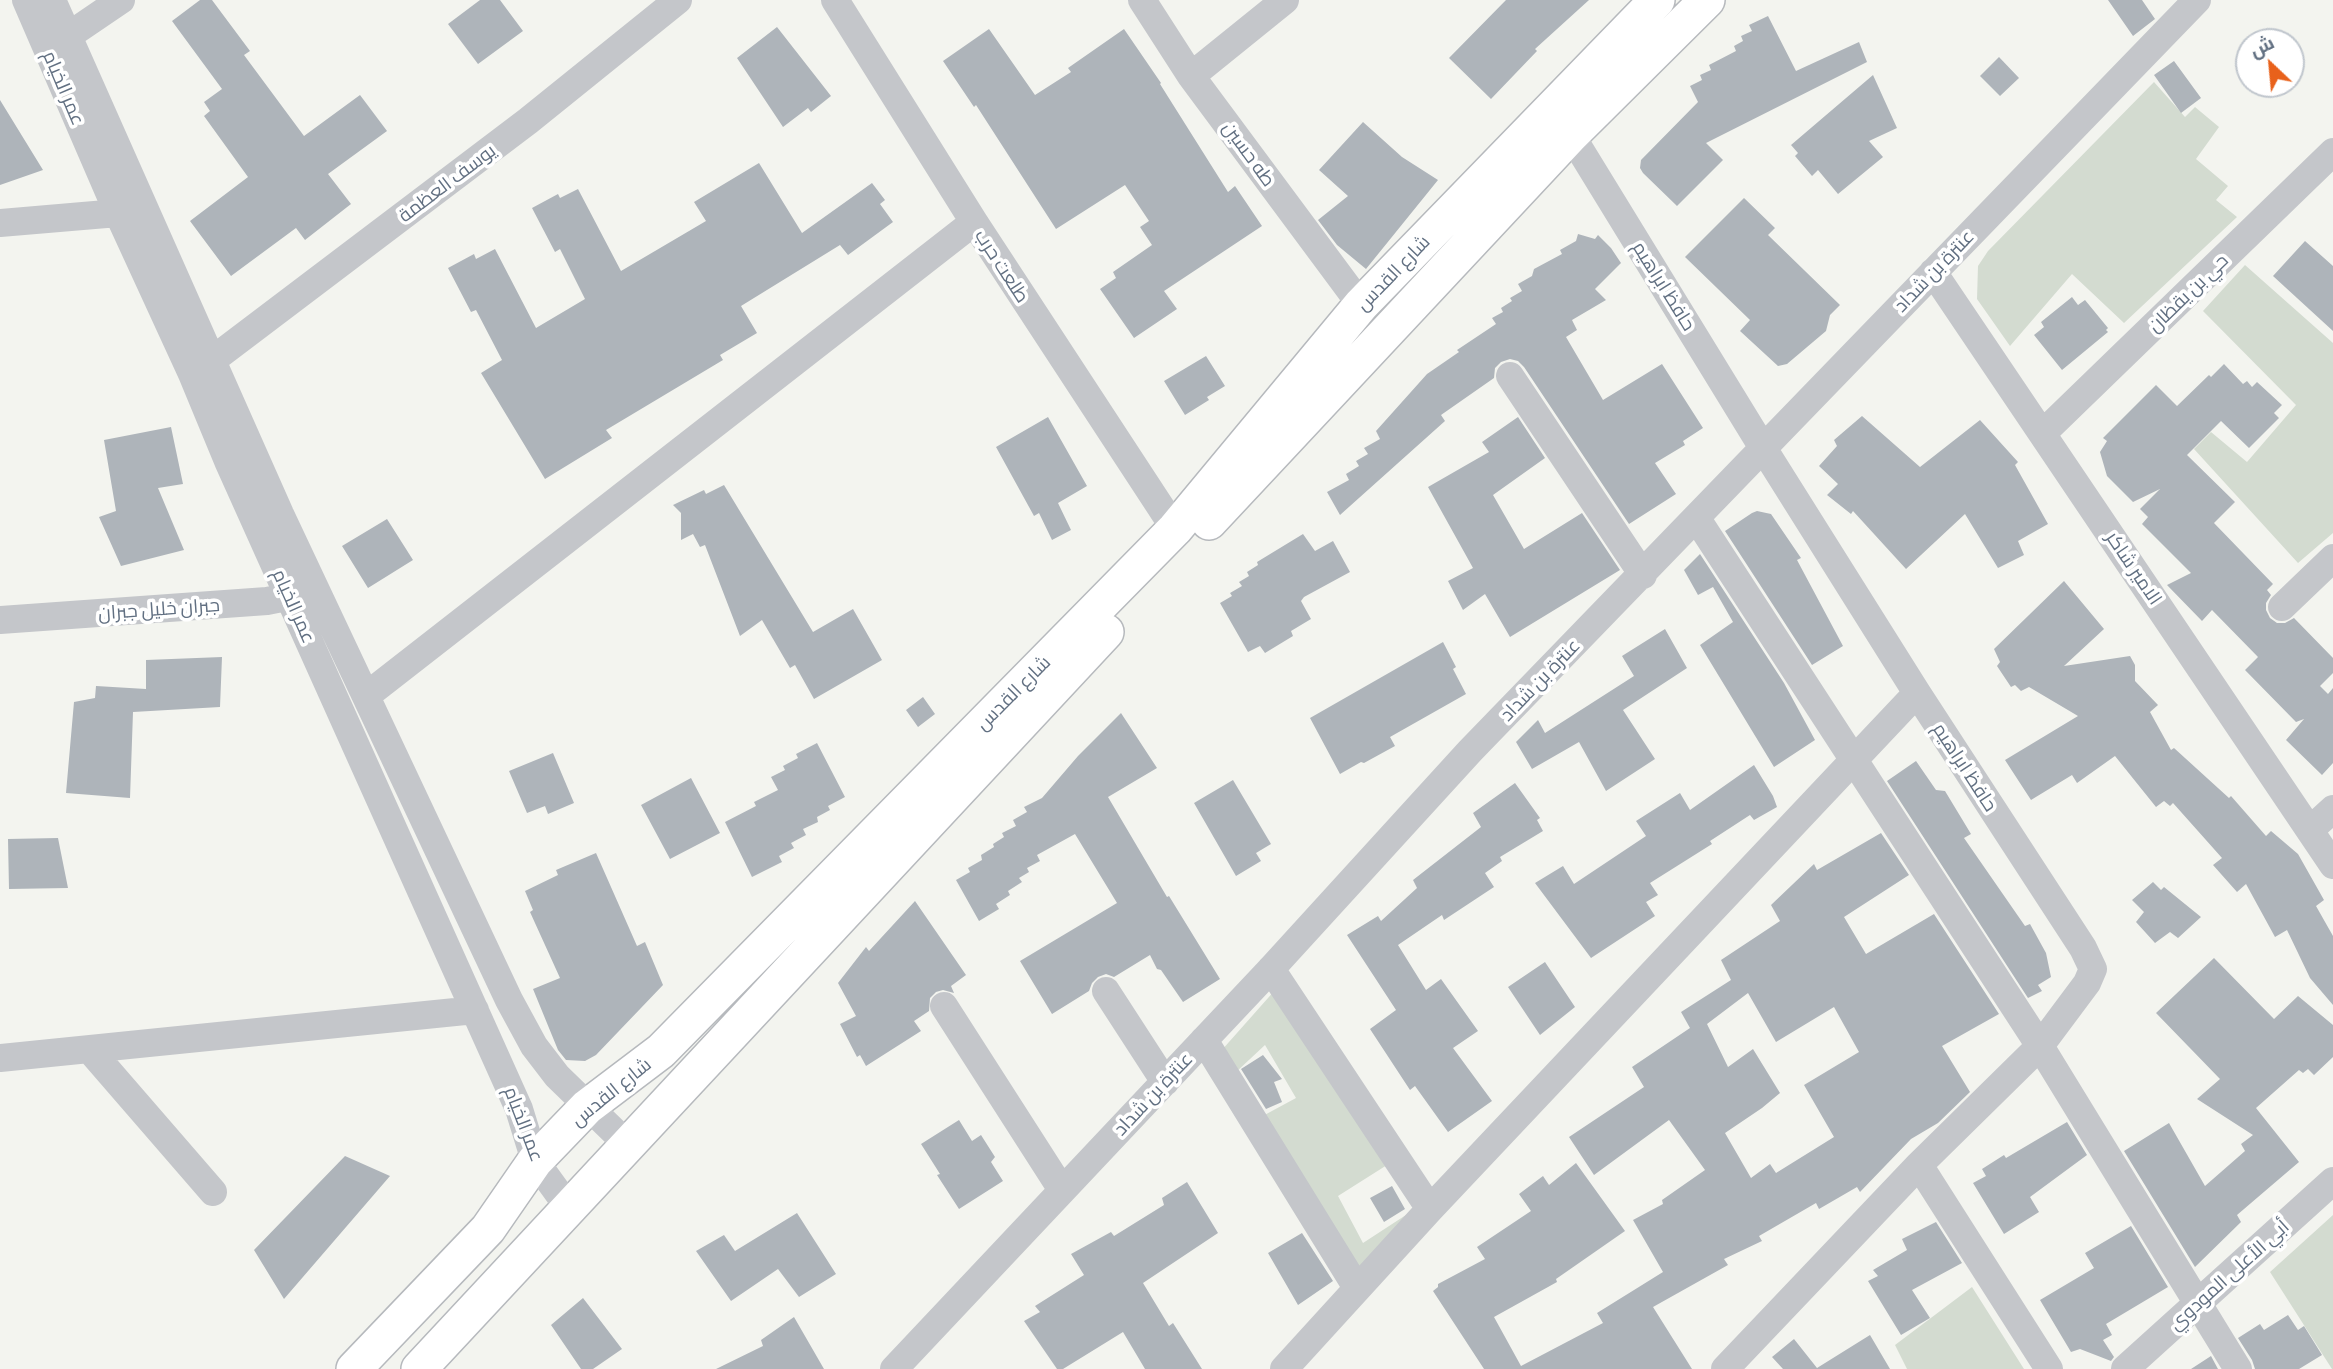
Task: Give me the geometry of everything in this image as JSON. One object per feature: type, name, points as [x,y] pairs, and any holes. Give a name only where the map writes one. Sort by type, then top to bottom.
[{"type":"main road","name":"شارع القدس","points":[[354,1369],[488,1229],[535,1161],[587,1107],[662,1051],[1175,529],[1361,305],[1657,0]]},
{"type":"main road","points":[[436,1362],[628,1144],[1571,135],[1707,0]]},
{"type":"street","name":"عمر الخيام","points":[[26,0],[228,461],[303,594],[366,696],[521,1023],[557,1076],[628,1144]]},
{"type":"street","name":"عمر الخيام","points":[[52,0],[211,361],[303,594],[475,1010],[519,1108],[535,1161],[569,1208]]},
{"type":"street","points":[[68,36],[121,0]]},
{"type":"street","name":"يوسف العظمة","points":[[211,361],[517,130],[678,0]]},
{"type":"street","name":"طلعت حرب","points":[[835,0],[974,222],[1175,529]]},
{"type":"street","name":"طه حسين","points":[[1142,0],[1191,76],[1361,305]]},
{"type":"street","points":[[1191,76],[1285,0]]},
{"type":"street","name":"عنترة بن شداد","points":[[894,1369],[1271,969],[1470,751],[2197,0]]},
{"type":"street","name":"حافظ ابراهيم","points":[[1571,135],[1763,447],[1917,693],[2083,948],[2093,969],[2087,983],[2039,1046],[1919,1165],[1725,1369]]},
{"type":"street","name":"حي بن يقظان","points":[[2043,433],[2333,152]]},
{"type":"street","points":[[0,223],[118,212]]},
{"type":"street","points":[[366,696],[974,222]]},
{"type":"street","name":"الامير شاكر","points":[[1933,272],[2333,865]]},
{"type":"street","points":[[1510,376],[1643,575]]},
{"type":"street","points":[[1697,519],[2039,1046],[2238,1369]]},
{"type":"street","points":[[2282,607],[2333,558]]},
{"type":"street","name":"جبران خليل جبران","points":[[0,620],[267,601],[303,594]]},
{"type":"street","points":[[1284,1369],[1430,1209],[1917,693]]},
{"type":"street","points":[[2310,830],[2333,809]]},
{"type":"street","points":[[1271,969],[1430,1209]]},
{"type":"street","points":[[1106,991],[1165,1082]]},
{"type":"street","points":[[944,1006],[1062,1190]]},
{"type":"street","points":[[0,1058],[475,1010]]},
{"type":"street","points":[[1204,1040],[1357,1288]]},
{"type":"street","points":[[90,1050],[213,1192]]},
{"type":"street","points":[[1919,1165],[2049,1369]]},
{"type":"street","name":"أبي الأعلى المودوي","points":[[2125,1369],[2153,1359],[2198,1304],[2333,1181]]},
{"type":"shaded area","points":[[2154,82],[2185,117],[2195,107],[2219,127],[2196,159],[2228,186],[2216,200],[2237,217],[2124,323],[2072,274],[2010,346],[1977,299],[1978,266],[1988,251]]},
{"type":"shaded area","points":[[2245,265],[2333,343],[2333,533],[2298,563],[2194,449],[2211,432],[2247,462],[2296,405],[2203,311]]},
{"type":"shaded area","points":[[1276,989],[1387,1165],[1338,1196],[1363,1243],[1409,1213],[1357,1272],[1259,1118],[1296,1098],[1265,1045],[1235,1073],[1221,1051]]},
{"type":"shaded area","points":[[2333,1215],[2333,1369],[2332,1369],[2270,1272]]},
{"type":"shaded area","points":[[1972,1287],[2024,1369],[1907,1369],[1895,1345]]},
{"type":"building","points":[[200,0],[212,0],[250,51],[244,55],[304,136],[360,95],[387,131],[328,174],[351,204],[305,240],[296,228],[231,276],[190,221],[248,177],[204,116],[210,111],[204,102],[222,89],[172,21]]},
{"type":"building","points":[[480,0],[500,0],[523,31],[478,64],[448,24]]},
{"type":"building","points":[[1506,0],[1589,0],[1535,49],[1537,51],[1491,99],[1449,58]]},
{"type":"building","points":[[2108,0],[2142,0],[2155,19],[2133,36]]},
{"type":"building","points":[[1768,16],[1796,71],[1859,42],[1867,62],[1706,143],[1723,160],[1677,206],[1643,173],[1640,168],[1641,160],[1698,102],[1690,86],[1702,80],[1700,75],[1711,70],[1709,65],[1736,51],[1734,46],[1743,41],[1741,36],[1752,31],[1749,25]]},
{"type":"building","points":[[777,27],[831,96],[811,112],[808,108],[783,127],[737,58]]},
{"type":"building","points":[[989,29],[1035,95],[1071,72],[1068,68],[1124,29],[1161,83],[1228,192],[1235,186],[1262,226],[1164,291],[1177,309],[1134,338],[1100,289],[1116,278],[1113,272],[1152,245],[1140,227],[1149,221],[1125,185],[1056,229],[976,105],[974,107],[943,61]]},
{"type":"building","points":[[1999,57],[2019,78],[2000,96],[1980,76]]},
{"type":"building","points":[[2174,61],[2201,98],[2181,113],[2154,75]]},
{"type":"building","points":[[1873,75],[1897,128],[1869,141],[1883,157],[1838,194],[1818,170],[1812,176],[1795,156],[1798,153],[1791,145]]},
{"type":"building","points":[[0,100],[43,170],[0,185]]},
{"type":"building","points":[[1363,122],[1402,157],[1438,180],[1366,269],[1337,245],[1318,220],[1348,196],[1319,170]]},
{"type":"building","points":[[759,163],[802,233],[872,183],[885,200],[880,204],[893,222],[848,255],[840,245],[741,306],[757,333],[720,355],[723,360],[606,430],[612,438],[545,479],[481,373],[502,360],[476,310],[471,312],[448,268],[474,254],[476,259],[495,249],[536,328],[585,299],[560,249],[555,252],[532,208],[558,194],[560,198],[578,189],[621,271],[706,221],[694,202]]},
{"type":"building","points":[[1744,198],[1775,228],[1768,235],[1840,305],[1830,315],[1826,331],[1787,364],[1778,366],[1740,331],[1750,320],[1685,257]]},
{"type":"building","points":[[1578,234],[1595,239],[1598,235],[1621,263],[1595,289],[1606,300],[1572,320],[1577,330],[1566,337],[1603,400],[1662,364],[1703,428],[1683,441],[1685,445],[1655,463],[1676,494],[1629,524],[1524,367],[1518,361],[1510,359],[1495,368],[1494,378],[1441,415],[1445,421],[1340,515],[1327,492],[1349,480],[1346,474],[1359,466],[1356,461],[1368,454],[1364,448],[1380,439],[1376,431],[1427,374],[1496,324],[1492,318],[1503,312],[1501,308],[1512,301],[1510,298],[1522,291],[1518,284],[1532,276],[1534,269],[1562,254],[1560,250],[1576,241]]},
{"type":"building","points":[[2305,241],[2333,266],[2333,331],[2273,276]]},
{"type":"building","points":[[2072,297],[2078,305],[2085,300],[2108,328],[2108,332],[2062,370],[2034,335],[2044,327],[2041,322]]},
{"type":"building","points":[[1206,356],[1225,386],[1185,415],[1164,381]]},
{"type":"building","points":[[2224,364],[2243,384],[2247,381],[2252,387],[2257,382],[2282,405],[2274,413],[2279,418],[2249,448],[2221,421],[2187,455],[2235,502],[2214,523],[2273,584],[2267,590],[2271,595],[2266,603],[2270,618],[2277,623],[2285,623],[2294,618],[2333,658],[2333,673],[2320,686],[2328,694],[2333,688],[2333,763],[2322,775],[2286,740],[2304,719],[2296,722],[2245,670],[2258,657],[2212,610],[2202,621],[2167,585],[2191,573],[2142,524],[2148,517],[2140,509],[2160,489],[2133,502],[2107,476],[2100,452],[2107,441],[2103,438],[2156,385],[2177,406]]},
{"type":"building","points":[[1862,416],[1920,467],[1980,420],[2018,462],[2015,465],[2048,524],[2018,541],[2024,555],[1998,568],[1965,514],[1906,569],[1853,511],[1851,514],[1827,495],[1838,484],[1819,466],[1837,446],[1834,440]]},
{"type":"building","points":[[1048,417],[1087,486],[1058,503],[1071,530],[1052,540],[1039,513],[1034,516],[996,447]]},
{"type":"building","points":[[1518,417],[1545,458],[1493,495],[1524,549],[1582,513],[1620,570],[1510,637],[1485,594],[1463,610],[1448,581],[1473,568],[1428,487],[1489,452],[1482,442]]},
{"type":"building","points":[[171,427],[183,484],[158,488],[184,550],[121,566],[99,517],[116,511],[104,440]]},
{"type":"building","points":[[724,485],[813,632],[853,609],[882,660],[814,699],[795,665],[790,668],[762,620],[740,636],[705,545],[700,547],[693,534],[681,540],[681,513],[673,505],[704,490],[706,494]]},
{"type":"building","points":[[1757,511],[1771,514],[1801,558],[1797,560],[1843,646],[1812,665],[1725,531]]},
{"type":"building","points":[[387,519],[413,560],[368,588],[342,546]]},
{"type":"building","points":[[1303,534],[1315,551],[1333,541],[1350,572],[1304,597],[1301,601],[1311,619],[1291,631],[1293,636],[1265,653],[1260,646],[1248,652],[1220,603],[1242,586],[1239,582],[1249,576],[1247,572],[1258,565],[1257,562]]},
{"type":"building","points":[[1700,554],[1784,683],[1815,740],[1774,767],[1700,645],[1733,622],[1713,587],[1698,595],[1684,570]]},
{"type":"building","points":[[2064,581],[2104,629],[2064,666],[2130,656],[2135,665],[2135,681],[2158,705],[2150,712],[2171,750],[2174,748],[2229,798],[2231,796],[2266,836],[2271,831],[2298,854],[2324,900],[2316,906],[2333,936],[2333,1005],[2310,978],[2287,930],[2275,937],[2246,884],[2237,892],[2213,865],[2222,858],[2173,803],[2170,806],[2164,801],[2156,807],[2115,756],[2077,783],[2072,775],[2031,800],[2005,760],[2078,716],[2029,687],[2021,691],[2015,685],[2011,687],[1997,666],[2000,662],[1994,649]]},
{"type":"building","points":[[1665,629],[1687,668],[1623,710],[1655,759],[1606,791],[1579,742],[1532,769],[1516,742],[1538,720],[1545,733],[1634,676],[1622,656]]},
{"type":"building","points":[[1443,642],[1466,694],[1390,737],[1395,746],[1340,774],[1310,718]]},
{"type":"building","points":[[222,657],[220,707],[133,712],[130,798],[66,793],[74,702],[95,698],[96,686],[146,689],[146,660]]},
{"type":"building","points":[[923,697],[935,714],[918,727],[906,710]]},
{"type":"building","points":[[1121,713],[1157,768],[1108,797],[1167,897],[1169,896],[1220,979],[1183,1002],[1161,970],[1157,969],[1150,955],[1114,977],[1106,974],[1098,977],[1089,991],[1052,1014],[1020,961],[1117,903],[1075,834],[1037,855],[1040,861],[1027,868],[1029,872],[1019,878],[1022,882],[1008,891],[1010,895],[996,904],[999,909],[979,921],[956,880],[970,872],[968,868],[982,860],[981,855],[1004,837],[1002,833],[1016,826],[1013,820],[1027,812],[1024,807],[1042,798],[1078,756]]},
{"type":"building","points":[[817,743],[845,797],[828,806],[830,810],[817,817],[818,822],[803,829],[806,835],[791,843],[794,848],[779,856],[782,862],[752,877],[725,822],[756,806],[754,802],[778,790],[771,777],[785,770],[783,766],[798,758],[796,754]]},
{"type":"building","points":[[553,753],[574,803],[548,814],[545,806],[527,813],[509,771]]},
{"type":"building","points":[[1916,761],[1936,790],[1945,791],[1971,834],[1964,838],[2025,926],[2030,924],[2046,953],[2051,977],[2038,985],[2042,991],[2028,998],[1887,781]]},
{"type":"building","points":[[1754,765],[1777,807],[1754,820],[1750,815],[1710,841],[1712,844],[1650,883],[1658,895],[1646,902],[1655,916],[1591,958],[1535,883],[1563,866],[1574,884],[1646,836],[1636,821],[1680,793],[1690,810]]},
{"type":"building","points":[[691,778],[720,833],[670,859],[641,805]]},
{"type":"building","points":[[1233,780],[1271,844],[1256,853],[1261,861],[1236,876],[1194,803]]},
{"type":"building","points":[[1515,783],[1540,818],[1537,820],[1543,831],[1500,857],[1502,861],[1485,873],[1494,887],[1444,920],[1442,915],[1398,945],[1426,990],[1441,979],[1478,1031],[1453,1048],[1492,1101],[1448,1132],[1415,1086],[1410,1090],[1370,1029],[1396,1010],[1347,935],[1378,916],[1381,921],[1417,888],[1413,880],[1481,827],[1473,813]]},
{"type":"building","points":[[1881,833],[1909,875],[1844,917],[1866,954],[1934,914],[1999,1014],[1942,1046],[1970,1092],[1938,1123],[1911,1139],[1860,1192],[1857,1187],[1819,1209],[1816,1203],[1759,1236],[1762,1241],[1724,1259],[1728,1265],[1653,1307],[1692,1369],[1484,1369],[1433,1291],[1438,1284],[1485,1259],[1477,1247],[1531,1211],[1519,1194],[1543,1176],[1549,1185],[1576,1163],[1625,1231],[1556,1279],[1557,1282],[1494,1317],[1521,1366],[1603,1323],[1597,1313],[1663,1272],[1633,1220],[1663,1204],[1662,1200],[1705,1170],[1669,1120],[1594,1175],[1569,1137],[1644,1087],[1632,1067],[1690,1028],[1681,1012],[1731,980],[1721,960],[1780,921],[1771,905],[1814,864],[1817,870]],"holes":[[[1748,993],[1776,1042],[1834,1007],[1859,1052],[1804,1085],[1834,1137],[1776,1173],[1770,1164],[1751,1178],[1725,1133],[1780,1093],[1753,1049],[1728,1067],[1707,1024]]]},
{"type":"building","points":[[58,838],[68,888],[9,889],[8,839]]},
{"type":"building","points":[[596,853],[637,946],[645,942],[663,985],[596,1055],[585,1061],[566,1060],[558,1050],[533,989],[560,978],[530,912],[533,910],[525,891],[558,875],[556,870]]},
{"type":"building","points":[[2153,882],[2161,890],[2164,887],[2201,917],[2178,938],[2170,932],[2155,943],[2136,922],[2144,912],[2132,900]]},
{"type":"building","points":[[915,901],[966,975],[951,986],[954,993],[943,990],[930,998],[929,1011],[914,1021],[921,1031],[866,1066],[860,1055],[857,1057],[840,1024],[856,1016],[838,983],[866,947],[869,951]]},
{"type":"building","points":[[2214,958],[2274,1019],[2298,996],[2333,1025],[2333,1057],[2314,1075],[2308,1069],[2303,1073],[2299,1070],[2256,1108],[2299,1162],[2237,1215],[2241,1222],[2195,1267],[2124,1151],[2169,1123],[2205,1186],[2245,1151],[2241,1144],[2253,1135],[2197,1099],[2220,1079],[2156,1013]]},
{"type":"building","points":[[1545,962],[1575,1007],[1540,1035],[1508,987]]},
{"type":"building","points":[[1263,1055],[1282,1079],[1274,1082],[1282,1102],[1266,1109],[1241,1069]]},
{"type":"building","points":[[959,1120],[972,1141],[981,1135],[995,1157],[991,1162],[1003,1181],[959,1209],[921,1144]]},
{"type":"building","points":[[2067,1122],[2087,1155],[2030,1197],[2039,1212],[2004,1234],[1973,1183],[1986,1176],[1982,1169]]},
{"type":"building","points":[[345,1156],[390,1176],[284,1299],[254,1250]]},
{"type":"building","points":[[1187,1182],[1218,1233],[1143,1283],[1169,1326],[1173,1323],[1202,1369],[1145,1369],[1123,1332],[1063,1369],[1057,1369],[1024,1321],[1040,1312],[1035,1306],[1084,1275],[1071,1254],[1111,1232],[1114,1236],[1164,1205],[1162,1198]]},
{"type":"building","points":[[1392,1186],[1405,1209],[1384,1222],[1370,1198]]},
{"type":"building","points":[[797,1213],[836,1274],[799,1297],[778,1269],[731,1301],[696,1251],[724,1235],[735,1251]]},
{"type":"building","points":[[1936,1222],[1962,1263],[1912,1290],[1930,1318],[1901,1335],[1868,1281],[1878,1276],[1873,1270],[1907,1250],[1902,1239]]},
{"type":"building","points":[[2131,1226],[2168,1287],[2106,1324],[2112,1335],[2103,1340],[2114,1357],[2111,1361],[2080,1349],[2071,1352],[2040,1300],[2094,1268],[2085,1253]]},
{"type":"building","points":[[1302,1233],[1333,1281],[1298,1305],[1268,1253]]},
{"type":"building","points":[[583,1298],[622,1349],[593,1369],[581,1369],[551,1325]]},
{"type":"building","points":[[2288,1315],[2298,1330],[2304,1326],[2322,1355],[2299,1369],[2255,1369],[2238,1338],[2260,1324],[2264,1330]]},
{"type":"building","points":[[794,1317],[824,1369],[716,1369],[763,1346],[761,1340]]},
{"type":"building","points":[[1870,1335],[1890,1369],[1783,1369],[1772,1357],[1794,1339],[1817,1368]]},
{"type":"building","points":[[2211,1356],[2218,1369],[2191,1369]]}]
